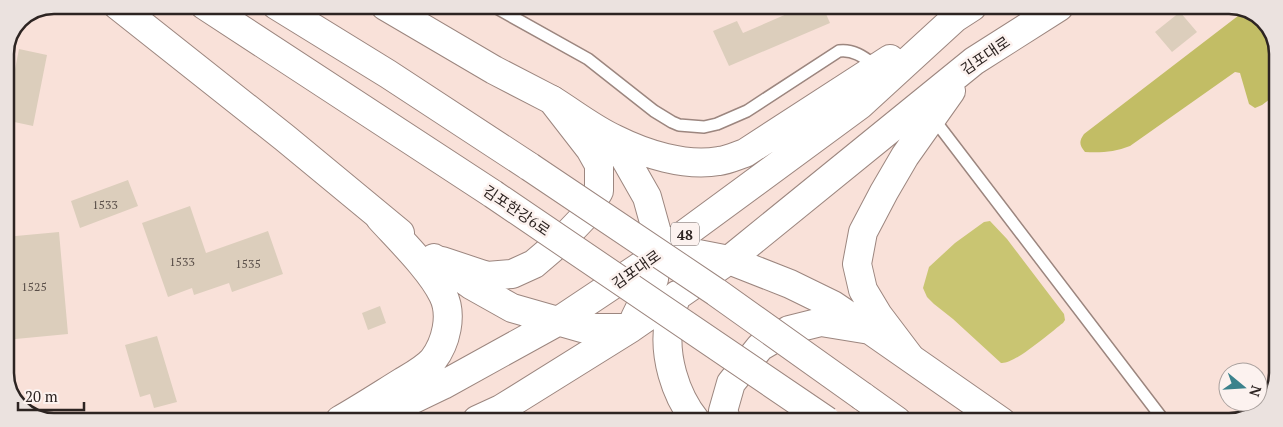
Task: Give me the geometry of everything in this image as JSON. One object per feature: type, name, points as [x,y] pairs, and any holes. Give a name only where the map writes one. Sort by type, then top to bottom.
[{"type":"main road","points":[[128,14],[285,138],[380,218],[470,285],[512,308],[582,328],[631,328],[654,279],[657,233],[647,197],[614,139]]},
{"type":"main road","name":"김포한강6로","points":[[218,14],[493,194],[815,413]]},
{"type":"main road","points":[[289,14],[388,74],[716,292],[885,413]]},
{"type":"main road","points":[[399,14],[494,70],[552,100],[614,139],[675,161],[704,163],[720,161],[745,153],[960,14]]},
{"type":"main road","name":"김포대로","points":[[385,413],[443,385],[557,322],[657,254],[860,105],[961,14]]},
{"type":"main road","name":"김포대로","points":[[492,413],[631,328],[729,260],[974,60],[1048,14]]},
{"type":"main road","points":[[909,356],[878,316],[863,290],[857,264],[863,232],[897,170],[932,117],[974,60]]},
{"type":"main road","points":[[434,258],[487,276],[512,274],[534,264],[561,242],[583,218],[599,191],[599,165],[590,148],[552,100]]},
{"type":"main road","points":[[691,413],[680,394],[668,363],[669,322],[680,280],[708,217]]},
{"type":"main road","points":[[351,413],[418,372],[432,361],[440,348],[446,332],[447,312],[444,296],[435,281],[380,218]]},
{"type":"main road","points":[[657,254],[692,253],[729,260],[790,284],[833,305],[989,413]]},
{"type":"main road","points":[[723,413],[731,383],[760,347],[789,330],[822,322],[870,330]]},
{"type":"lane","points":[[507,14],[588,59],[663,117],[679,125],[704,127],[732,119],[839,51],[853,52],[878,68]]},
{"type":"lane","points":[[932,117],[1159,413]]},
{"type":"shaded area","points":[[1239,15],[1254,22],[1265,36],[1269,51],[1269,100],[1262,105],[1255,108],[1249,104],[1240,73],[1235,72],[1130,146],[1108,152],[1085,152],[1080,143],[1084,134]]},
{"type":"shaded area","points":[[990,221],[1007,239],[1064,314],[1065,320],[1023,354],[1001,363],[934,304],[927,297],[923,288],[929,267],[955,243],[984,222]]},
{"type":"building","points":[[787,14],[826,14],[830,23],[729,66],[713,31],[737,21],[743,33]]},
{"type":"building","points":[[1178,14],[1182,14],[1197,32],[1172,52],[1155,32]]},
{"type":"building","points":[[19,49],[47,55],[33,126],[14,122],[14,74]]},
{"type":"building","points":[[128,180],[138,206],[80,228],[71,201]]},
{"type":"building","points":[[190,206],[206,253],[268,231],[283,274],[232,292],[229,283],[194,295],[192,288],[168,297],[142,223]]},
{"type":"building","points":[[59,232],[68,334],[14,339],[14,236]]},
{"type":"building","points":[[380,306],[386,323],[368,330],[362,313]]},
{"type":"building","points":[[157,336],[177,402],[154,408],[150,394],[140,397],[125,345]]}]
